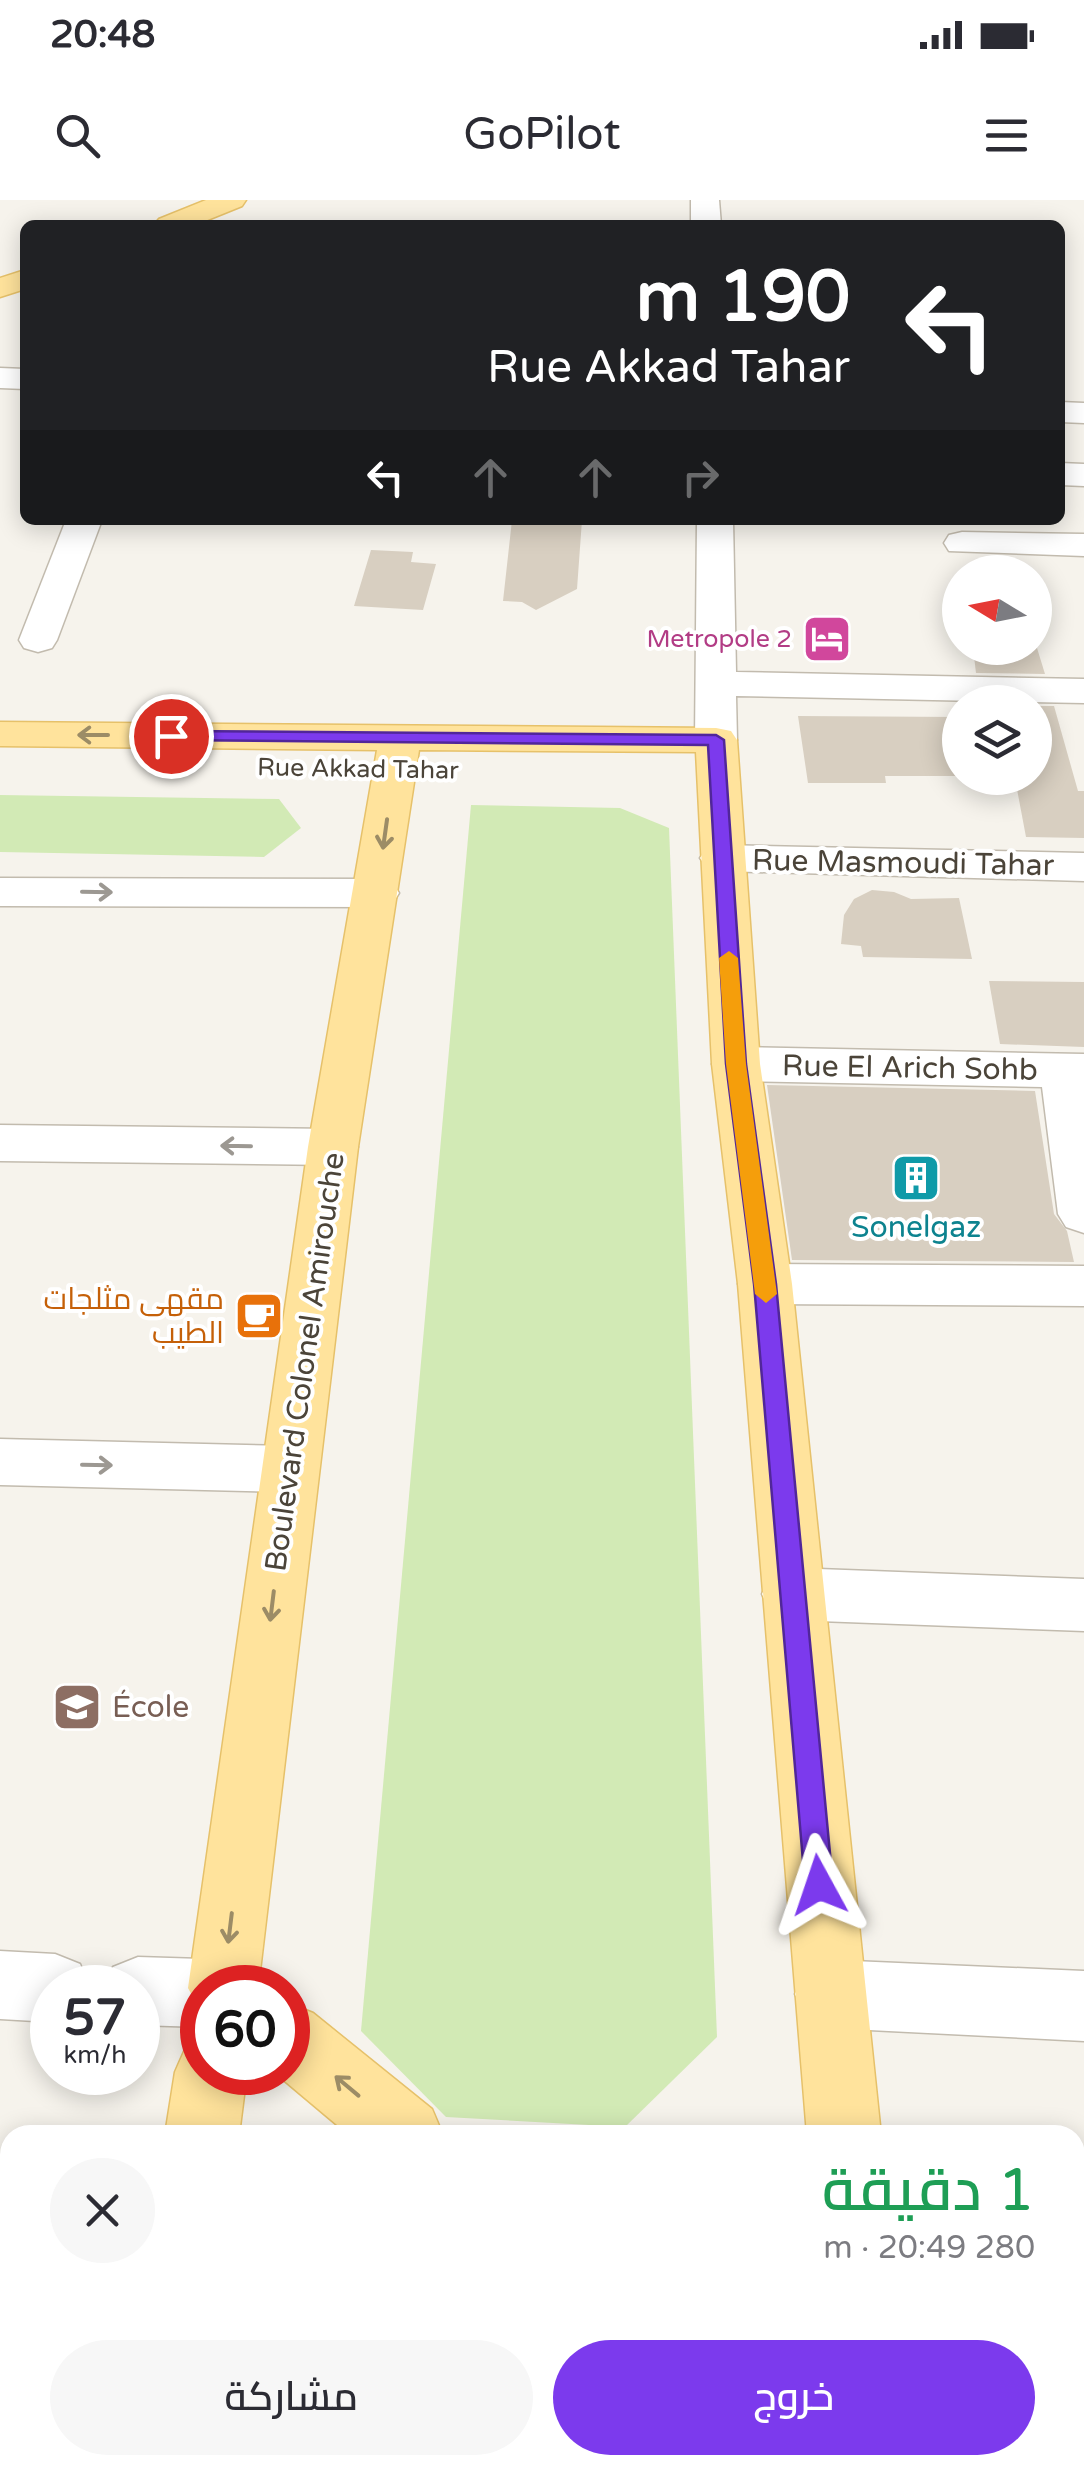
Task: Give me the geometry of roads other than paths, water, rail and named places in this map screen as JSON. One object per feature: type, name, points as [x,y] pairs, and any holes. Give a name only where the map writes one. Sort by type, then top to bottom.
[{"type":"main road","points":[[178,220],[204,206],[232,200]]},
{"type":"main road","name":"Rue Akkad Tahar","points":[[0,734],[397,754]]},
{"type":"main road","name":"Rue Akkad Tahar","points":[[0,762],[397,754],[716,758]]},
{"type":"main road","name":"Boulevard Colonel Amirouche","points":[[226,1965],[333,1147],[397,754]]},
{"type":"main road","points":[[716,758],[736,1064],[765,1284],[830,1994],[835,2125]]},
{"type":"main road","points":[[310,2056],[394,2125]]},
{"type":"main road","points":[[203,2125],[208,2095]]},
{"type":"street","points":[[38,640],[82,525]]},
{"type":"street","points":[[715,525],[716,758]]},
{"type":"street","points":[[962,543],[1084,545]]},
{"type":"street","points":[[716,684],[1084,691]]},
{"type":"street","name":"Rue Masmoudi Tahar","points":[[722,858],[1084,866]]},
{"type":"street","points":[[0,892],[376,893]]},
{"type":"street","name":"Rue El Arich Sohb","points":[[736,1064],[1074,1071]]},
{"type":"street","points":[[1074,1071],[1084,1214]]},
{"type":"street","points":[[0,1143],[333,1147]]},
{"type":"street","points":[[765,1284],[1084,1286]]},
{"type":"street","points":[[0,1462],[290,1469]]},
{"type":"street","points":[[792,1594],[1084,1605]]},
{"type":"street","points":[[0,1986],[30,1987]]},
{"type":"street","points":[[830,1994],[1084,2006]]},
{"type":"place","name":"Metropole 2","points":[[827,639]]},
{"type":"place","name":"Sonelgaz","points":[[916,1178]]},
{"type":"place","name":"مقهى مثلجات الطيب","points":[[259,1316]]},
{"type":"place","name":"École","points":[[77,1707]]}]
